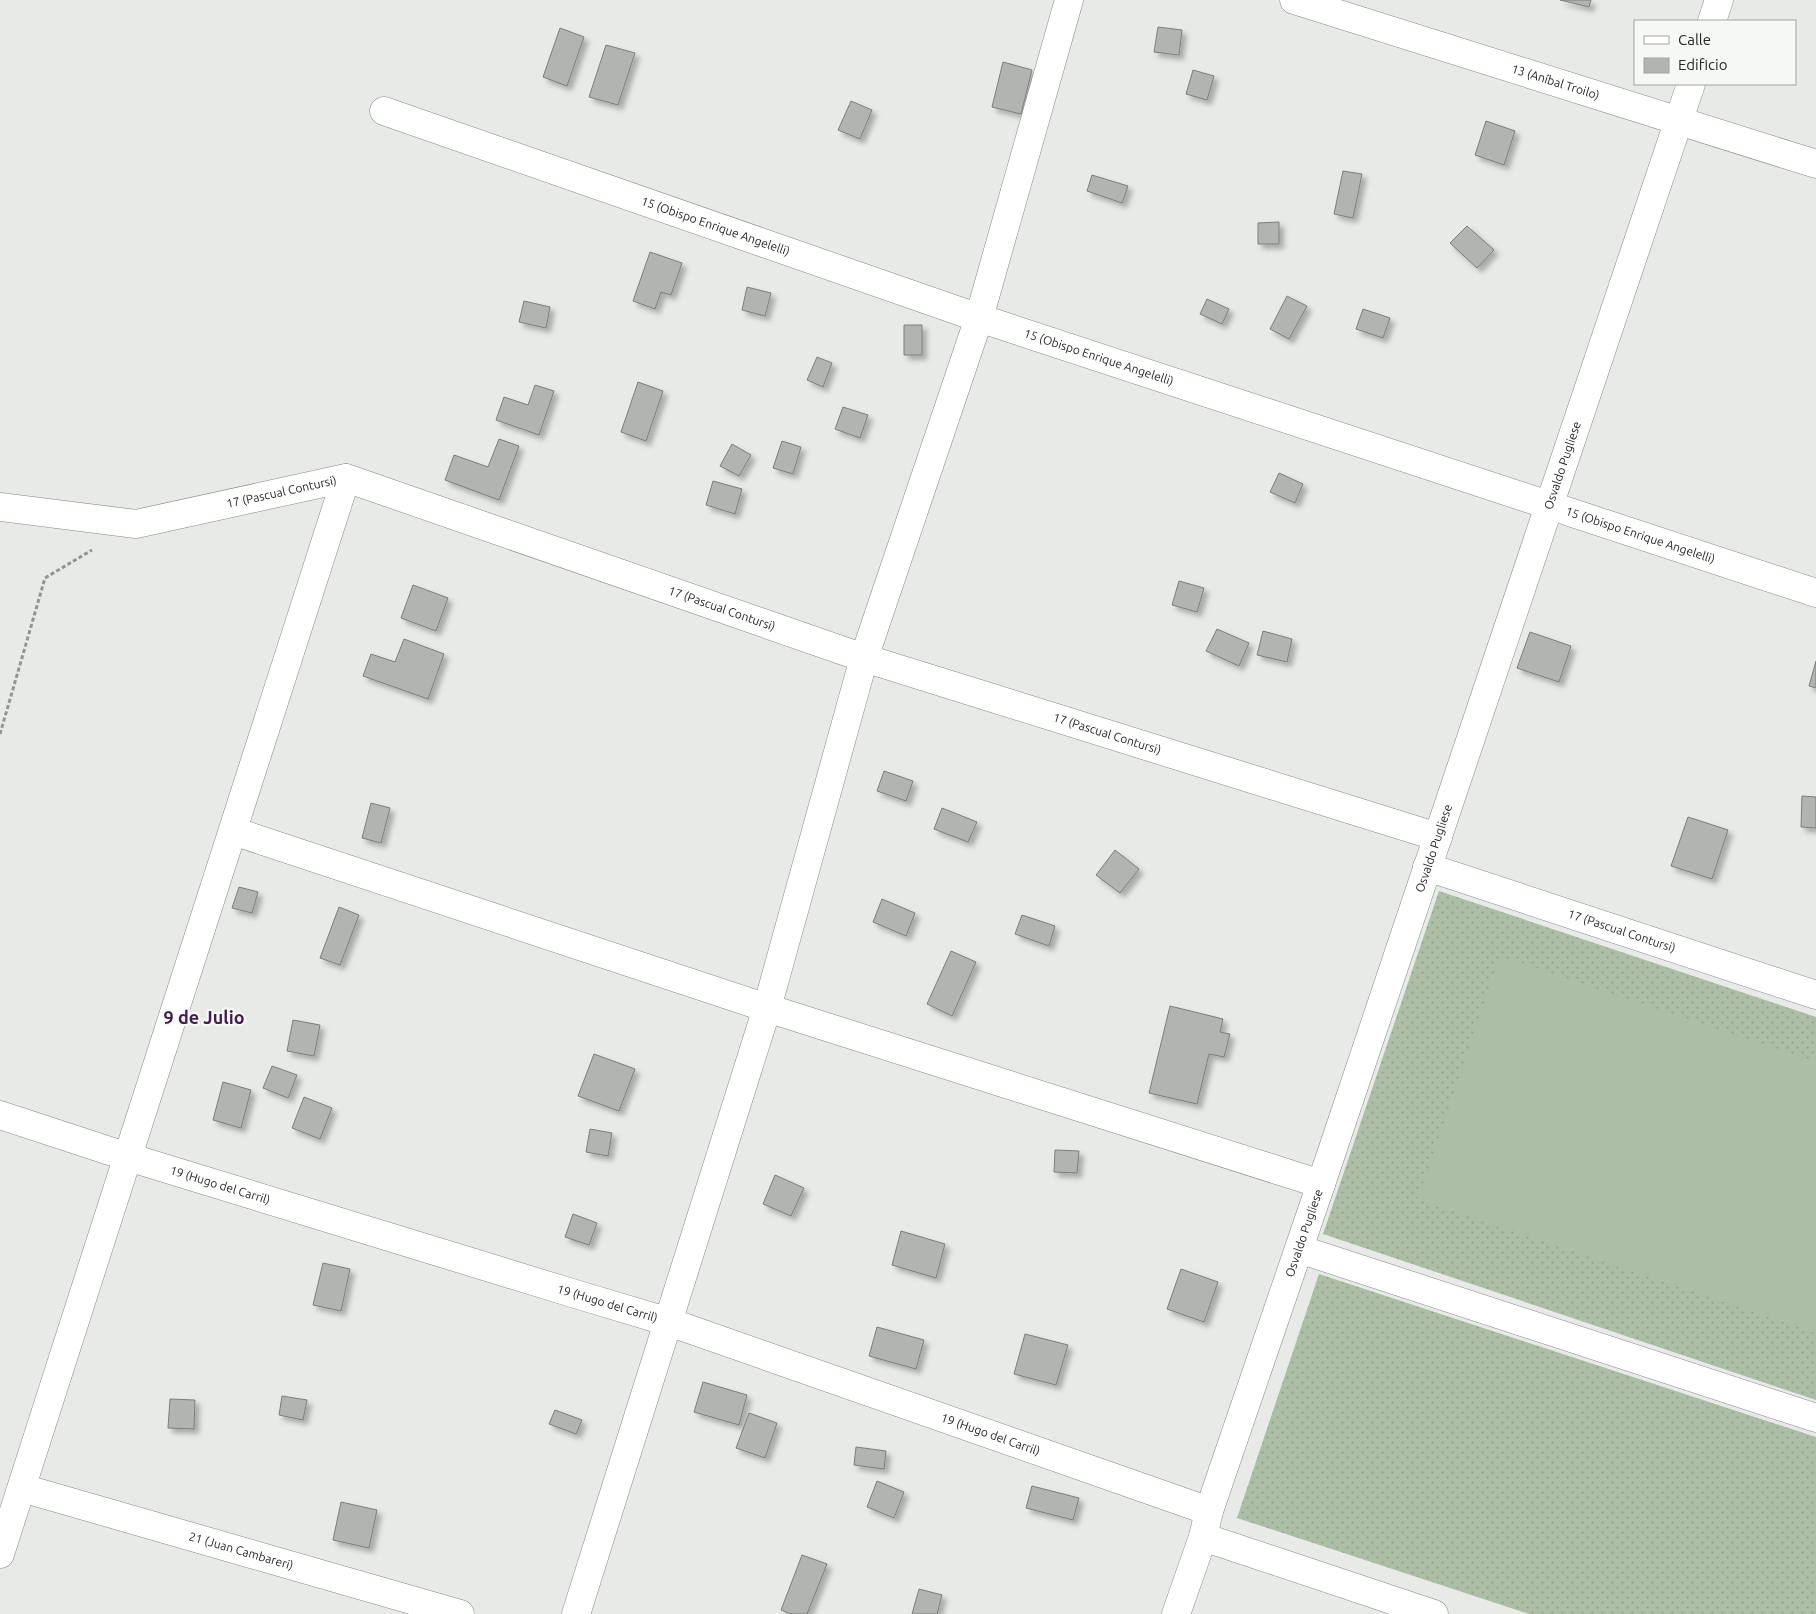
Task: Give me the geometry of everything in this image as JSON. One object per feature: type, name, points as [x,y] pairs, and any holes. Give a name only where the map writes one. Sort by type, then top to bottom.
[{"type":"street","points":[[576,1614],[767,1008],[864,658],[979,318],[1069,0]]},
{"type":"street","name":"13 (Aníbal Troilo)","points":[[1294,0],[1816,164]]},
{"type":"street","points":[[1712,20],[1719,0]]},
{"type":"street","name":"Osvaldo Pugliese","points":[[1176,1614],[1209,1511],[1691,85]]},
{"type":"street","name":"15 (Obispo Enrique Angelelli)","points":[[384,111],[979,318],[1816,593]]},
{"type":"street","points":[[0,1554],[346,478]]},
{"type":"street","name":"17 (Pascual Contursi)","points":[[0,507],[136,524],[346,478],[864,658],[1438,837]]},
{"type":"street","points":[[233,831],[767,1008],[1321,1184]]},
{"type":"street","name":"17 (Pascual Contursi)","points":[[1427,867],[1816,995]]},
{"type":"street","name":"19 (Hugo del Carril)","points":[[0,1115],[128,1157],[669,1322],[1209,1511]]},
{"type":"street","points":[[1299,1249],[1816,1418]]},
{"type":"street","name":"21 (Juan Cambareri)","points":[[22,1488],[460,1614]]},
{"type":"street","points":[[1202,1537],[1434,1614]]},
{"type":"path","points":[[0,734],[45,578],[94,548]]},
{"type":"green space","points":[[1439,891],[1816,1017],[1816,1400],[1323,1234]]},
{"type":"green space","points":[[1500,956],[1816,1062],[1816,1333],[1418,1199]]},
{"type":"green space","points":[[1319,1274],[1816,1437],[1816,1614],[1529,1614],[1237,1518]]},
{"type":"building","points":[[1560,0],[1591,0],[1589,7]]},
{"type":"building","points":[[1158,27],[1182,30],[1179,55],[1154,52]]},
{"type":"building","points":[[560,28],[584,37],[567,86],[543,77]]},
{"type":"building","points":[[606,45],[635,53],[618,105],[589,97]]},
{"type":"building","points":[[1003,62],[1032,70],[1021,114],[992,107]]},
{"type":"building","points":[[1193,70],[1214,76],[1207,100],[1186,94]]},
{"type":"building","points":[[851,101],[872,110],[860,139],[838,130]]},
{"type":"building","points":[[1486,121],[1515,131],[1504,165],[1475,155]]},
{"type":"building","points":[[1343,171],[1362,174],[1353,218],[1334,214]]},
{"type":"building","points":[[1092,175],[1128,186],[1122,203],[1087,191]]},
{"type":"building","points":[[1279,222],[1279,244],[1258,244],[1258,223]]},
{"type":"building","points":[[1467,226],[1494,250],[1477,268],[1450,243]]},
{"type":"building","points":[[650,252],[682,263],[671,295],[661,292],[655,309],[633,301]]},
{"type":"building","points":[[747,287],[771,293],[765,316],[742,310]]},
{"type":"building","points":[[1287,296],[1307,306],[1289,339],[1270,329]]},
{"type":"building","points":[[1207,299],[1229,309],[1222,324],[1200,314]]},
{"type":"building","points":[[524,301],[550,307],[546,328],[519,322]]},
{"type":"building","points":[[1363,309],[1390,318],[1383,338],[1356,329]]},
{"type":"building","points":[[904,325],[922,325],[922,355],[904,355]]},
{"type":"building","points":[[817,357],[832,363],[823,387],[807,380]]},
{"type":"building","points":[[638,382],[663,391],[646,441],[621,432]]},
{"type":"building","points":[[535,385],[554,391],[539,435],[496,420],[504,397],[528,405]]},
{"type":"building","points":[[843,407],[868,415],[860,438],[835,429]]},
{"type":"building","points":[[499,439],[519,446],[499,500],[445,480],[454,455],[488,467]]},
{"type":"building","points":[[782,441],[801,447],[793,474],[773,468]]},
{"type":"building","points":[[732,444],[751,455],[739,476],[720,466]]},
{"type":"building","points":[[1279,473],[1303,484],[1295,503],[1270,492]]},
{"type":"building","points":[[713,481],[742,489],[735,514],[706,505]]},
{"type":"building","points":[[1179,581],[1204,588],[1197,612],[1172,605]]},
{"type":"building","points":[[413,585],[448,598],[436,631],[401,618]]},
{"type":"building","points":[[1217,629],[1249,643],[1239,666],[1206,651]]},
{"type":"building","points":[[1263,631],[1292,639],[1287,662],[1257,655]]},
{"type":"building","points":[[1530,632],[1571,646],[1559,682],[1517,668]]},
{"type":"building","points":[[404,639],[444,654],[428,699],[363,676],[371,654],[395,662]]},
{"type":"building","points":[[1816,661],[1816,688],[1809,686]]},
{"type":"building","points":[[884,771],[913,781],[906,801],[877,791]]},
{"type":"building","points":[[1802,796],[1816,797],[1816,828],[1801,827]]},
{"type":"building","points":[[371,803],[390,808],[381,843],[362,838]]},
{"type":"building","points":[[942,808],[977,822],[968,842],[934,829]]},
{"type":"building","points":[[1688,817],[1728,830],[1712,879],[1671,866]]},
{"type":"building","points":[[1115,850],[1139,869],[1120,893],[1096,875]]},
{"type":"building","points":[[239,887],[258,892],[252,913],[232,908]]},
{"type":"building","points":[[882,899],[915,913],[906,936],[873,922]]},
{"type":"building","points":[[339,907],[359,915],[340,965],[320,958]]},
{"type":"building","points":[[1022,915],[1055,926],[1049,946],[1015,934]]},
{"type":"building","points":[[951,951],[976,962],[952,1016],[927,1004]]},
{"type":"building","points":[[1170,1006],[1223,1019],[1220,1032],[1230,1034],[1224,1057],[1209,1054],[1197,1104],[1149,1093]]},
{"type":"building","points":[[293,1020],[320,1025],[314,1056],[287,1051]]},
{"type":"building","points":[[594,1054],[635,1069],[619,1111],[578,1096]]},
{"type":"building","points":[[272,1066],[297,1075],[288,1098],[263,1088]]},
{"type":"building","points":[[223,1082],[251,1090],[241,1128],[213,1120]]},
{"type":"building","points":[[304,1097],[332,1108],[320,1139],[292,1128]]},
{"type":"building","points":[[590,1129],[612,1133],[608,1156],[586,1152]]},
{"type":"building","points":[[1055,1150],[1079,1151],[1077,1173],[1054,1172]]},
{"type":"building","points":[[775,1175],[804,1188],[791,1216],[763,1204]]},
{"type":"building","points":[[573,1214],[597,1223],[589,1245],[565,1237]]},
{"type":"building","points":[[901,1231],[945,1244],[936,1278],[892,1265]]},
{"type":"building","points":[[323,1263],[350,1269],[341,1311],[313,1305]]},
{"type":"building","points":[[1181,1269],[1218,1282],[1204,1322],[1167,1309]]},
{"type":"building","points":[[877,1327],[924,1340],[916,1369],[869,1356]]},
{"type":"building","points":[[1025,1334],[1068,1345],[1056,1385],[1014,1374]]},
{"type":"building","points":[[703,1382],[747,1395],[739,1425],[694,1412]]},
{"type":"building","points":[[282,1396],[307,1400],[303,1420],[279,1415]]},
{"type":"building","points":[[170,1399],[195,1400],[194,1429],[168,1428]]},
{"type":"building","points":[[555,1410],[582,1420],[576,1434],[549,1424]]},
{"type":"building","points":[[749,1413],[777,1423],[765,1458],[736,1448]]},
{"type":"building","points":[[856,1447],[886,1451],[884,1469],[854,1465]]},
{"type":"building","points":[[877,1481],[904,1492],[894,1518],[867,1507]]},
{"type":"building","points":[[1032,1486],[1079,1498],[1073,1520],[1026,1508]]},
{"type":"building","points":[[341,1502],[377,1510],[369,1548],[333,1540]]},
{"type":"building","points":[[802,1555],[827,1564],[807,1614],[791,1614],[781,1610]]},
{"type":"building","points":[[919,1589],[942,1595],[937,1614],[912,1614]]},
{"type":"district","name":"9 de Julio","points":[[204,1018]]}]
